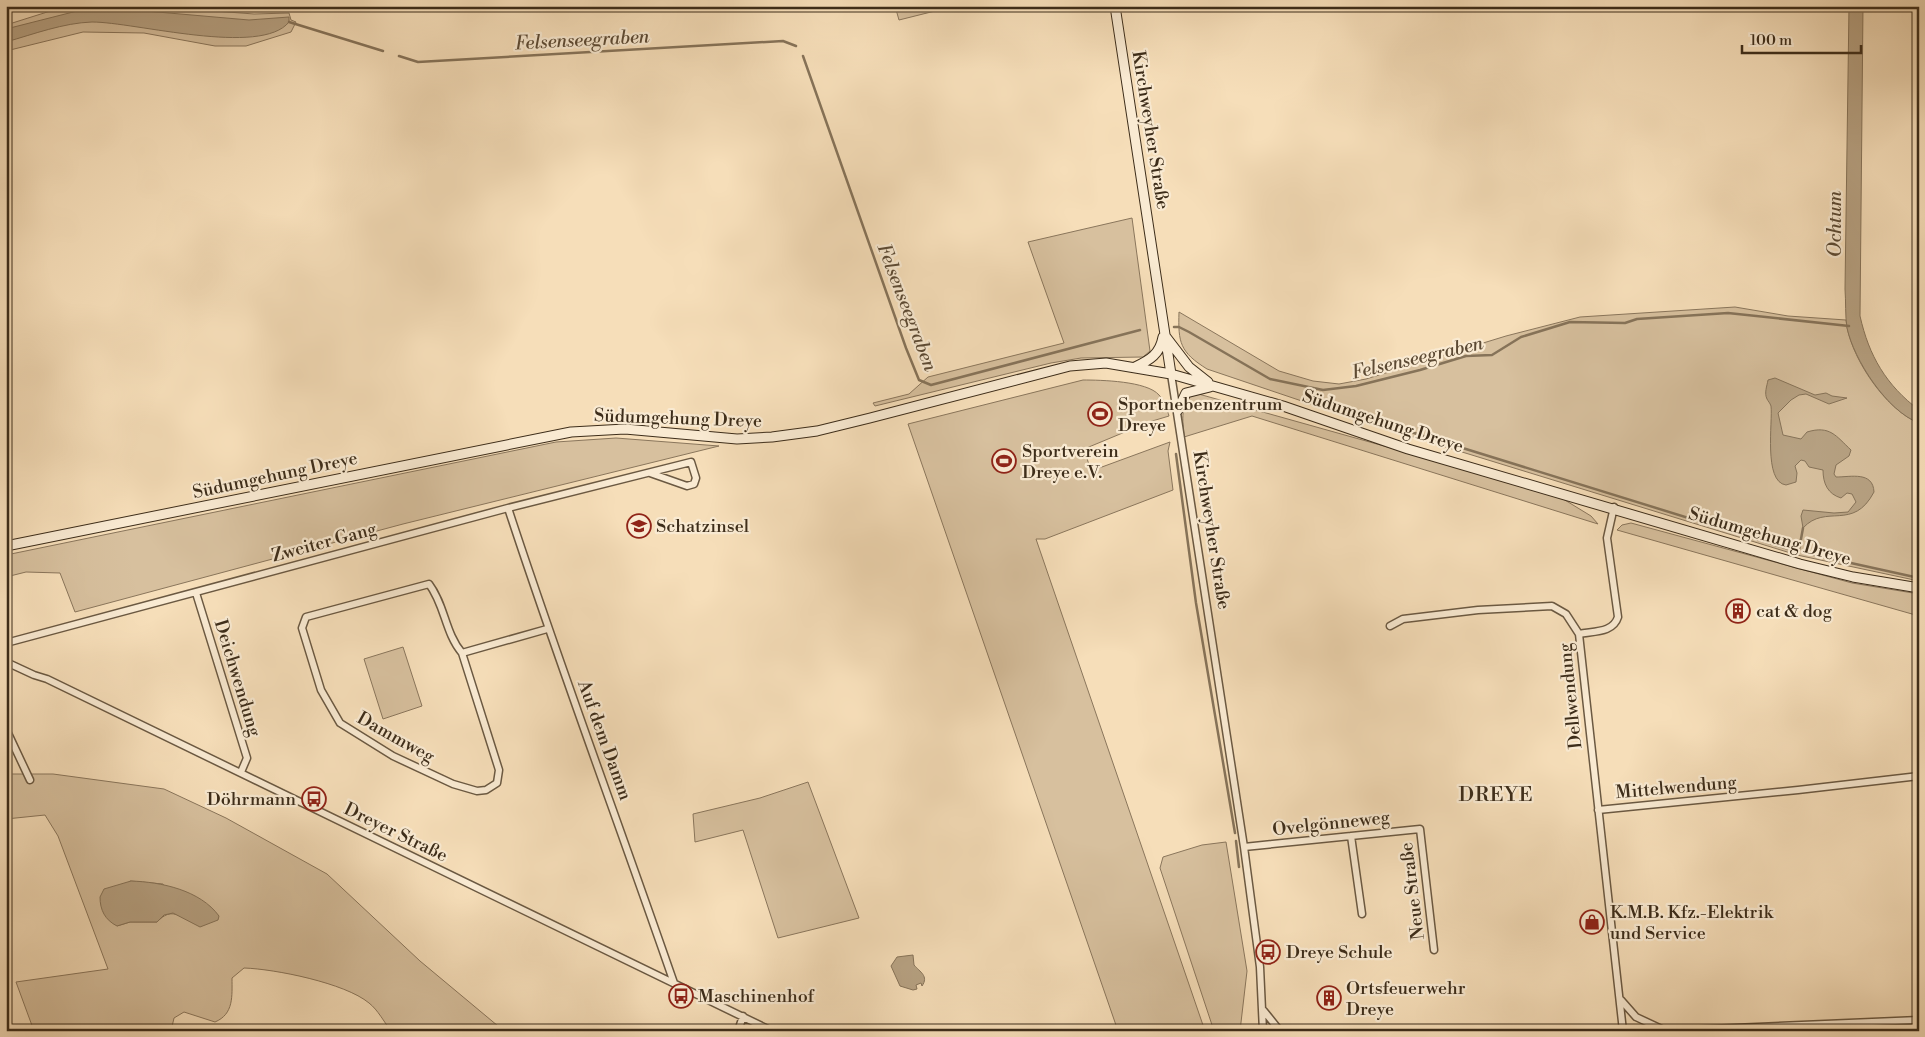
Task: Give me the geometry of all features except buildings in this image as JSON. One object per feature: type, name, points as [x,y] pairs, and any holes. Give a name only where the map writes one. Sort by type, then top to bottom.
[{"type":"main road","name":"Kirchweyher Straße","points":[[1115,6],[1163,332],[1171,374]]},
{"type":"main road","points":[[1135,367],[1155,356],[1161,346],[1163,332]]},
{"type":"main road","points":[[1163,332],[1189,367],[1216,388]]},
{"type":"main road","name":"Südumgehung Dreye","points":[[6,546],[571,432],[625,429],[738,440],[772,437],[825,429],[1070,366],[1106,363],[1171,374],[1292,409],[1408,448],[1800,564],[1853,577],[1919,588]]},
{"type":"main road","points":[[1178,410],[1186,393],[1216,388]]},
{"type":"street","name":"Kirchweyher Straße","points":[[1171,374],[1244,847],[1260,967],[1264,1010],[1263,1031]]},
{"type":"street","name":"Zweiter Gang","points":[[6,643],[508,508],[691,462],[696,478],[694,484],[687,486],[650,473]]},
{"type":"street","name":"Auf dem Damm","points":[[508,508],[547,628],[577,706],[674,983]]},
{"type":"street","points":[[1579,634],[1610,629],[1615,625],[1618,617],[1608,538],[1614,508]]},
{"type":"street","name":"Dammweg","points":[[430,584],[436,594],[453,642],[462,653],[499,770],[497,783],[486,790],[476,791],[453,784],[393,756],[340,723],[321,690],[302,628],[306,617],[430,584]]},
{"type":"street","name":"Deichwendung","points":[[196,593],[247,758],[242,772]]},
{"type":"street","name":"Dellwendung","points":[[1390,626],[1404,619],[1471,611],[1552,606],[1566,614],[1579,634],[1598,810]]},
{"type":"street","points":[[462,653],[547,628]]},
{"type":"street","name":"Dreyer Straße","points":[[6,662],[47,679],[242,772],[772,1031]]},
{"type":"street","points":[[6,729],[30,780]]},
{"type":"street","name":"Mittelwendung","points":[[1623,1031],[1598,810],[1919,776]]},
{"type":"street","name":"Ovelgönneweg","points":[[1244,847],[1420,829]]},
{"type":"street","name":"Neue Straße","points":[[1420,829],[1434,950]]},
{"type":"street","points":[[1351,836],[1362,914]]},
{"type":"street","points":[[1620,1000],[1636,1017],[1665,1031],[1919,1020]]},
{"type":"street","points":[[1264,1010],[1280,1031]]},
{"type":"street","points":[[738,1031],[743,1016]]},
{"type":"shaded area","points":[[148,6],[254,14],[289,13],[291,20],[296,22],[291,32],[246,46],[215,46],[144,33],[83,32],[6,51],[6,25],[63,7]]},
{"type":"shaded area","points":[[895,6],[955,6],[899,20]]},
{"type":"shaded area","points":[[1849,6],[1863,6],[1860,316],[1868,344],[1880,369],[1897,390],[1919,410],[1919,423],[1895,408],[1874,383],[1857,355],[1847,328],[1845,289]]},
{"type":"shaded area","points":[[123,9],[249,20],[289,17],[289,22],[274,32],[252,37],[226,37],[92,22],[59,27],[6,42],[6,29],[77,11]]},
{"type":"shaded area","points":[[1132,218],[1150,351],[1143,357],[1081,358],[1051,363],[875,406],[873,403],[909,394],[928,377],[1064,343],[1028,242]]},
{"type":"shaded area","points":[[1735,307],[1788,316],[1846,320],[1854,349],[1861,365],[1871,380],[1894,406],[1906,416],[1919,423],[1919,581],[1797,555],[1358,420],[1207,369],[1186,352],[1182,346],[1179,332],[1179,312],[1279,371],[1313,381],[1339,384],[1366,379],[1506,336],[1580,317]]},
{"type":"shaded area","points":[[1775,378],[1815,395],[1826,393],[1832,396],[1847,398],[1829,404],[1806,394],[1799,395],[1778,413],[1783,435],[1801,439],[1807,432],[1815,430],[1827,431],[1837,436],[1851,450],[1849,456],[1836,465],[1834,474],[1836,477],[1854,476],[1865,478],[1873,485],[1874,492],[1866,504],[1857,511],[1821,517],[1803,528],[1801,516],[1803,510],[1834,513],[1848,512],[1856,502],[1852,494],[1847,493],[1841,498],[1833,494],[1825,484],[1823,470],[1809,467],[1805,461],[1801,460],[1795,466],[1797,473],[1796,482],[1786,485],[1779,481],[1774,474],[1771,450],[1771,406],[1767,399],[1766,390],[1768,380]]},
{"type":"shaded area","points":[[1083,380],[1123,382],[1153,390],[1166,405],[1169,416],[1149,422],[1084,449],[1091,471],[1170,442],[1168,451],[1173,490],[1045,539],[1036,539],[1205,1031],[1118,1031],[908,424]]},
{"type":"shaded area","points":[[1195,393],[1555,494],[1591,516],[1598,524],[1252,416],[1184,437],[1184,407],[1186,402]]},
{"type":"shaded area","points":[[616,438],[719,446],[403,524],[75,612],[60,573],[26,572],[6,577],[6,555],[556,442]]},
{"type":"shaded area","points":[[1631,523],[1852,583],[1919,594],[1919,616],[1617,530],[1622,525]]},
{"type":"shaded area","points":[[403,647],[422,706],[383,719],[364,659]]},
{"type":"shaded area","points":[[6,774],[53,774],[164,789],[226,818],[327,874],[420,961],[504,1031],[391,1031],[369,1003],[344,989],[291,974],[244,968],[232,978],[232,998],[229,1009],[221,1019],[215,1022],[184,1012],[174,1018],[171,1031],[34,1031],[16,982],[108,969],[58,836],[45,815],[6,819]],"holes":[[[130,881],[163,884],[180,916],[170,914],[157,922],[130,922],[117,926]]]},
{"type":"shaded area","points":[[808,782],[859,918],[778,938],[743,830],[695,842],[693,814],[760,798]]},
{"type":"shaded area","points":[[1226,842],[1247,971],[1240,1031],[1214,1031],[1160,868],[1163,857],[1202,845]]},
{"type":"shaded area","points":[[131,881],[155,883],[191,894],[211,907],[219,916],[218,920],[200,927],[173,913],[164,915],[157,922],[130,922],[117,926],[109,921],[104,914],[100,897],[104,889]]},
{"type":"shaded area","points":[[913,955],[914,965],[923,974],[925,979],[922,986],[921,983],[916,985],[917,989],[913,990],[900,986],[891,966],[897,957]]},
{"type":"waterway","name":"Felsenseegraben","points":[[289,22],[383,51]]},
{"type":"waterway","name":"Felsenseegraben","points":[[399,56],[418,62],[783,41],[796,46]]},
{"type":"waterway","name":"Felsenseegraben","points":[[803,56],[919,380],[931,385],[1140,330]]},
{"type":"waterway","name":"Felsenseegraben","points":[[1174,327],[1179,327],[1189,332],[1270,379],[1323,390],[1356,386],[1466,356],[1492,355],[1521,337],[1570,322],[1625,323],[1637,319],[1728,313],[1849,326]]},
{"type":"waterway","points":[[1382,423],[1795,551],[1799,550],[1803,528]]},
{"type":"waterway","points":[[1176,454],[1196,603],[1235,833]]},
{"type":"waterway","points":[[1810,554],[1919,578]]},
{"type":"waterway","points":[[1236,841],[1239,867]]},
{"type":"place","name":"Sportnebenzentrum Dreye","points":[[1100,414]]},
{"type":"place","name":"Sportverein Dreye e.V.","points":[[1004,461]]},
{"type":"place","name":"Schatzinsel","points":[[639,526]]},
{"type":"place","name":"cat & dog","points":[[1738,611]]},
{"type":"place","name":"Döhrmann","points":[[314,799]]},
{"type":"place","name":"K.M.B. Kfz.-Elektrik und Service","points":[[1592,922]]},
{"type":"place","name":"Dreye Schule","points":[[1268,952]]},
{"type":"place","name":"Maschinenhof","points":[[681,996]]},
{"type":"place","name":"Ortsfeuerwehr Dreye","points":[[1329,998]]},
{"type":"district","name":"DREYE","points":[[1496,794]]},
{"type":"water label","name":"Ochtum","points":[[1834,224]]}]
